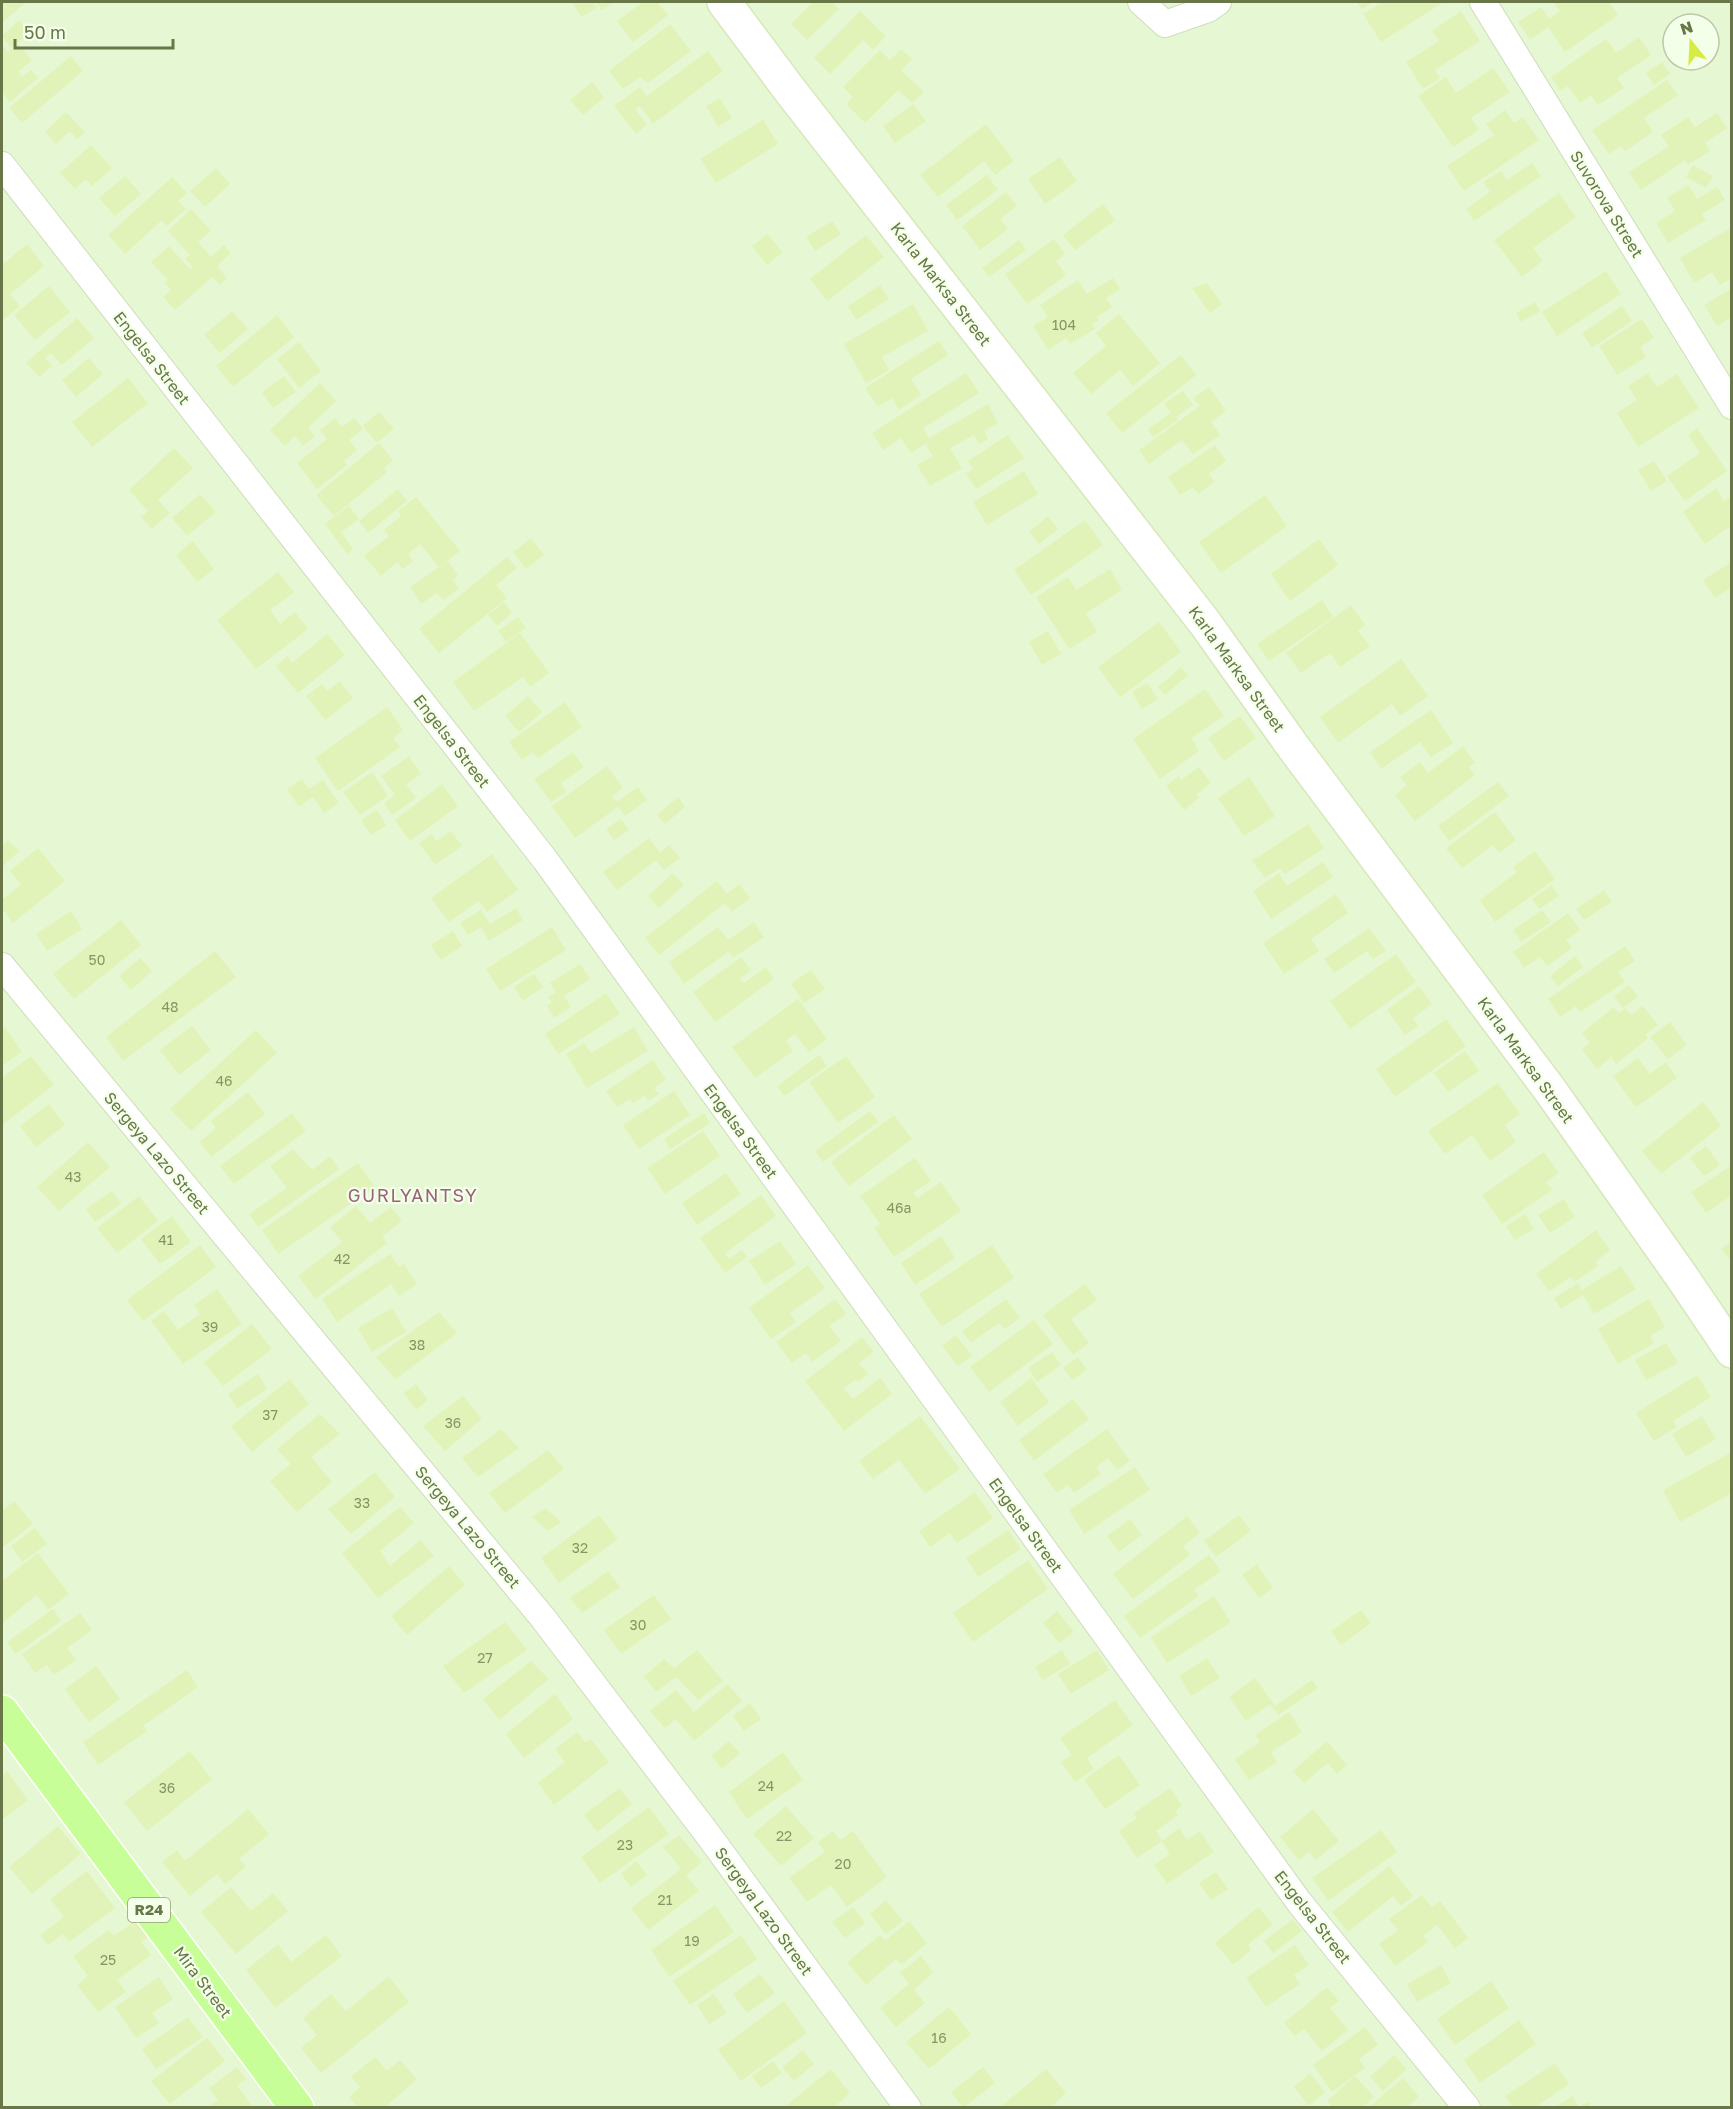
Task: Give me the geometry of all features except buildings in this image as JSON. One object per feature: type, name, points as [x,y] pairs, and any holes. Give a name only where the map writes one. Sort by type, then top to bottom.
[{"type":"main road","name":"Mira Street","points":[[2,1712],[297,2108]]},
{"type":"street","name":"Karla Marksa Street","points":[[724,2],[789,89],[1205,623],[1294,748],[1550,1090],[1682,1277],[1731,1351]]},
{"type":"street","points":[[1142,2],[1165,24],[1209,9],[1218,2]]},
{"type":"street","name":"Suvorova Street","points":[[1483,2],[1731,406]]},
{"type":"street","name":"Engelsa Street","points":[[2,165],[546,861],[1299,1902],[1467,2108]]},
{"type":"street","name":"Sergeya Lazo Street","points":[[2,966],[543,1617],[709,1836],[908,2108]]},
{"type":"shaded area","points":[[2,2],[1731,2],[1731,2107],[2,2107]]},
{"type":"district","name":"GURLYANTSY","points":[[413,1196]]}]
